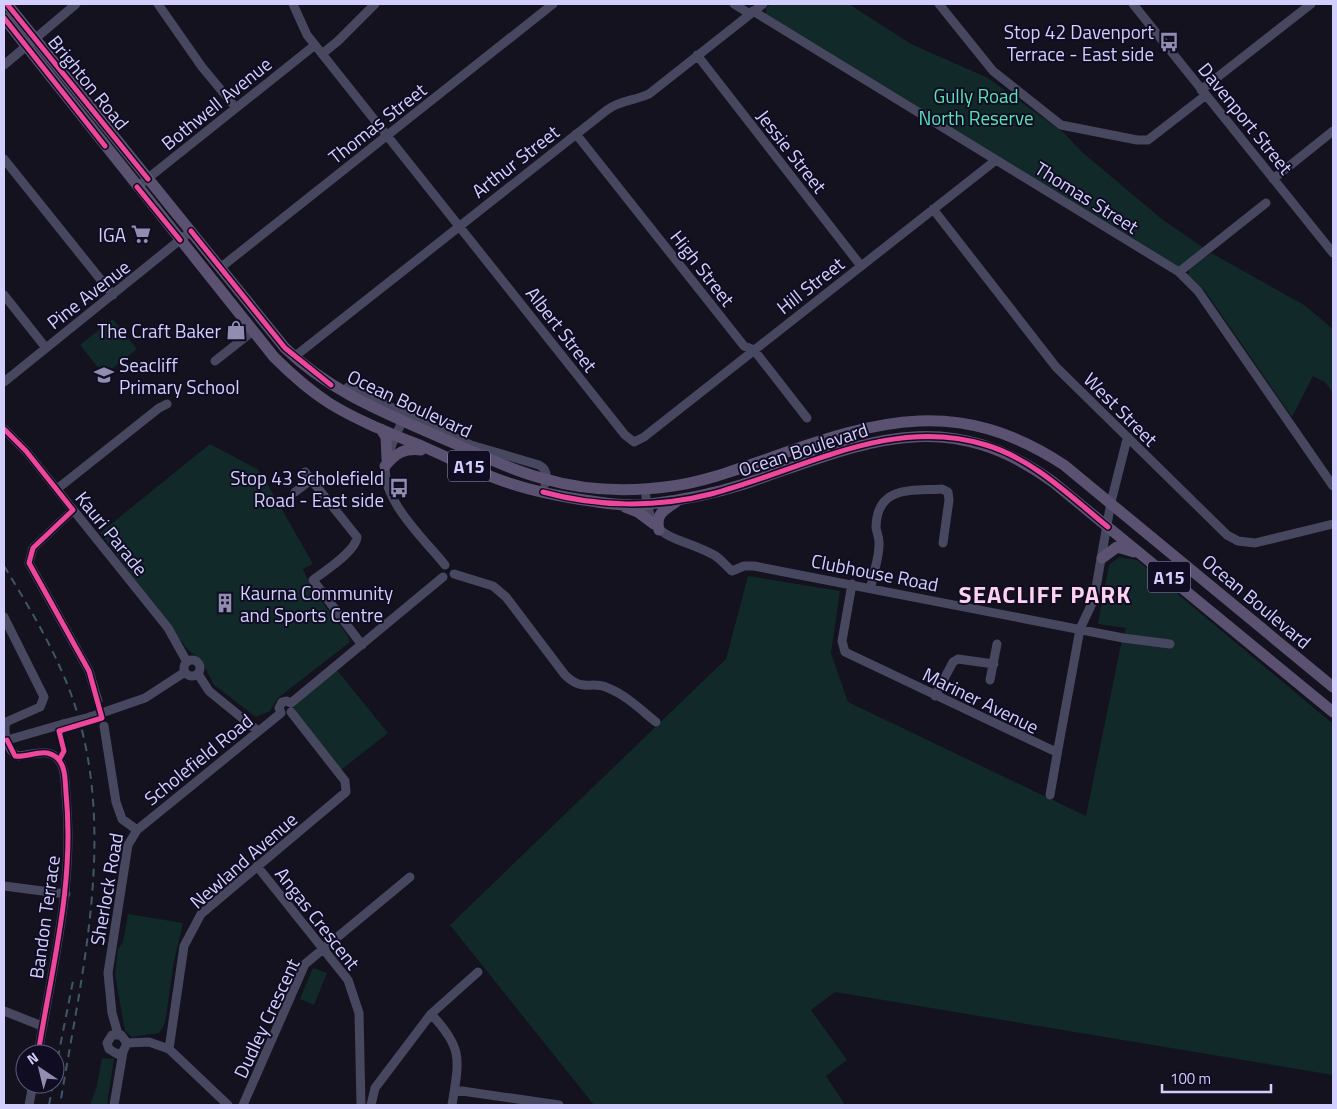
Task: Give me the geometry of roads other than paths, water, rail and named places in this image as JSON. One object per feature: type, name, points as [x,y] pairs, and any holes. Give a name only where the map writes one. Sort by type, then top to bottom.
[{"type":"main road","name":"Brighton Road","points":[[7,4],[271,333],[294,357]]},
{"type":"main road","name":"Brighton Road","points":[[4,18],[253,331],[284,367]]},
{"type":"main road","name":"Ocean Boulevard","points":[[294,357],[340,391],[513,469],[546,480],[615,490],[645,489],[704,480],[857,429],[908,420],[961,422],[1015,437],[1064,465],[1333,687]]},
{"type":"main road","name":"Ocean Boulevard","points":[[284,367],[329,403],[396,436],[508,483],[543,492],[615,504],[646,505],[710,494],[854,447],[908,436],[932,437],[985,445],[1006,453],[1039,472],[1108,526],[1333,712]]},
{"type":"main road","points":[[381,429],[386,437],[386,463]]},
{"type":"main road","points":[[386,463],[394,455],[409,448],[435,452]]},
{"type":"main road","points":[[656,527],[659,515],[680,499]]},
{"type":"main road","points":[[615,504],[638,512],[656,527]]},
{"type":"main road","points":[[1102,558],[1116,547],[1123,547],[1153,564]]},
{"type":"main road","points":[[1220,594],[1213,593],[1209,599],[1216,612],[1230,627]]},
{"type":"street","points":[[4,65],[76,4]]},
{"type":"street","points":[[158,4],[202,66],[236,108]]},
{"type":"street","points":[[293,4],[307,35],[459,226]]},
{"type":"street","points":[[322,54],[338,41],[375,4]]},
{"type":"street","name":"Thomas Street","points":[[220,268],[554,4]]},
{"type":"street","name":"Thomas Street","points":[[734,4],[752,13],[1179,272],[1198,291],[1333,486]]},
{"type":"street","name":"Arthur Street","points":[[294,357],[616,103],[641,98],[649,94],[763,4]]},
{"type":"street","points":[[939,4],[993,71],[1065,127],[1138,140],[1148,140],[1311,4]]},
{"type":"street","name":"Davenport Street","points":[[1132,4],[1333,253]]},
{"type":"street","name":"Bothwell Avenue","points":[[138,187],[315,45]]},
{"type":"street","name":"Jessie Street","points":[[697,55],[861,266]]},
{"type":"street","points":[[1273,178],[1333,131]]},
{"type":"street","name":"High Street","points":[[576,134],[744,346],[754,350],[807,418]]},
{"type":"street","points":[[4,160],[113,295]]},
{"type":"street","name":"Hill Street","points":[[644,437],[996,160]]},
{"type":"street","points":[[1179,272],[1266,202]]},
{"type":"street","name":"West Street","points":[[934,209],[1056,367],[1127,439],[1227,535],[1238,541],[1255,544],[1333,524]]},
{"type":"street","name":"Albert Street","points":[[459,226],[628,439],[634,442],[644,437]]},
{"type":"street","name":"Pine Avenue","points":[[4,382],[191,231]]},
{"type":"street","points":[[4,295],[46,348]]},
{"type":"street","points":[[215,361],[253,331]]},
{"type":"street","name":"Ocean Boulevard","points":[[332,379],[471,445],[542,467],[546,480]]},
{"type":"street","points":[[57,489],[159,408],[167,404]]},
{"type":"street","points":[[403,420],[386,463],[390,496],[445,565],[453,567],[454,574]]},
{"type":"street","name":"Kauri Parade","points":[[4,429],[26,451],[168,628],[187,662]]},
{"type":"street","name":"Mariner Avenue","points":[[852,584],[842,650],[1046,749],[1054,751],[1058,749],[1080,629],[1094,599],[1111,502],[1127,439]]},
{"type":"street","points":[[305,472],[357,537],[357,543],[349,551],[313,580],[362,645]]},
{"type":"street","points":[[295,492],[311,480]]},
{"type":"street","points":[[543,492],[546,480]]},
{"type":"street","points":[[645,489],[646,505],[656,527]]},
{"type":"street","points":[[871,587],[879,542],[876,528],[880,505],[886,498],[902,492],[942,489],[948,492],[949,500],[943,543]]},
{"type":"street","points":[[73,510],[33,548],[30,563],[33,572],[89,671],[98,701]]},
{"type":"street","name":"Clubhouse Road","points":[[656,527],[667,536],[716,556],[732,571],[744,566],[754,566],[871,587],[1080,629],[1170,644]]},
{"type":"street","points":[[443,577],[441,569],[445,565]]},
{"type":"street","points":[[443,577],[448,579],[454,574]]},
{"type":"street","points":[[454,574],[493,586],[506,597],[565,675],[575,684],[606,686],[626,698],[656,722]]},
{"type":"street","points":[[291,708],[443,577]]},
{"type":"street","points":[[4,617],[44,697],[40,707],[6,722],[4,728],[5,740],[140,701],[185,672]]},
{"type":"street","points":[[990,680],[997,644]]},
{"type":"street","points":[[935,696],[953,662],[958,659],[994,664]]},
{"type":"street","points":[[192,660],[198,662],[200,668],[198,674],[190,676],[185,672],[184,667],[187,662],[192,660]]},
{"type":"street","points":[[198,674],[209,691],[258,731]]},
{"type":"street","name":"Scholefield Road","points":[[136,830],[281,713],[279,708],[282,702],[286,700],[291,708]]},
{"type":"street","name":"Newland Avenue","points":[[169,1049],[184,946],[201,914],[346,792],[345,781],[291,708]]},
{"type":"street","name":"Sherlock Road","points":[[104,726],[116,802],[122,819],[136,830],[128,845],[108,973],[109,993],[118,1034]]},
{"type":"street","name":"Bandon Terrace","points":[[5,740],[15,756],[45,752],[56,757],[63,767],[70,852],[66,894],[39,1044]]},
{"type":"street","points":[[1050,795],[1058,749]]},
{"type":"street","name":"Angas Crescent","points":[[257,866],[348,980],[359,1013],[361,1105]]},
{"type":"street","name":"Dudley Crescent","points":[[243,1105],[305,964],[410,877]]},
{"type":"street","points":[[4,886],[66,894]]},
{"type":"street","points":[[371,1105],[375,1088],[431,1014],[478,972]]},
{"type":"street","points":[[4,1011],[42,1026]]},
{"type":"street","points":[[431,1014],[450,1033],[458,1052],[452,1105]]},
{"type":"street","points":[[114,1105],[125,1047],[124,1037],[118,1034],[110,1037],[107,1046],[114,1053],[125,1047],[149,1042],[169,1049],[228,1105]]},
{"type":"street","points":[[361,1080],[375,1088]]},
{"type":"street","points":[[454,1090],[559,1105]]},
{"type":"railway","points":[[4,566],[49,644],[71,694],[85,744],[93,795],[92,899],[78,1003],[60,1105]]},
{"type":"railway","points":[[61,1044],[74,976]]},
{"type":"railway","points":[[49,1105],[51,1094]]},
{"type":"place","name":"Stop 42 Davenport Terrace - East side","points":[[1169,42]]},
{"type":"place","name":"IGA","points":[[141,234]]},
{"type":"place","name":"The Craft Baker","points":[[236,330]]},
{"type":"place","name":"Seacliff Primary School","points":[[104,375]]},
{"type":"place","name":"Stop 43 Scholefield Road - East side","points":[[399,488]]},
{"type":"place","name":"Kaurna Community and Sports Centre","points":[[225,603]]},
{"type":"district","name":"SEACLIFF PARK","points":[[1045,594]]},
{"type":"park label","name":"Gully Road North Reserve","points":[[976,106]]}]
